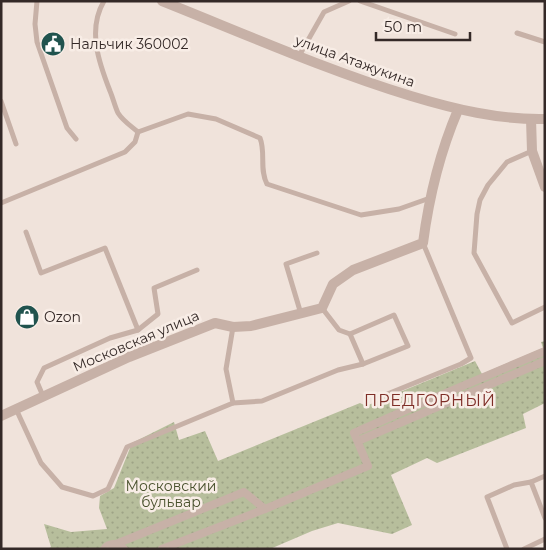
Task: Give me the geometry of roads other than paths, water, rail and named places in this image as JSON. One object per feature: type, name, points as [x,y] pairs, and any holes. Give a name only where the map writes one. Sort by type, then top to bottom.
[{"type":"street","name":"улица Атажукина","points":[[162,1],[362,81],[458,110],[531,120],[545,119]]},
{"type":"street","points":[[322,308],[333,284],[353,270],[423,243],[430,198],[445,140],[458,110]]},
{"type":"street","points":[[531,120],[532,151],[545,187]]},
{"type":"street","name":"Московская улица","points":[[1,416],[129,357],[215,323],[233,327],[251,326],[322,308]]},
{"type":"street","points":[[162,549],[368,466],[354,433],[545,351]]},
{"type":"street","points":[[358,441],[545,362]]},
{"type":"street","points":[[512,365],[516,374]]},
{"type":"street","points":[[453,390],[457,398]]},
{"type":"street","points":[[406,410],[410,418]]},
{"type":"street","points":[[104,549],[111,544],[116,544],[244,492],[265,508]]},
{"type":"street","points":[[116,544],[124,549]]},
{"type":"lane","points":[[37,1],[35,24],[37,42],[67,128],[76,139]]},
{"type":"lane","points":[[104,1],[96,22],[95,41],[103,74],[118,114],[138,132]]},
{"type":"lane","points":[[299,56],[324,12],[349,1]]},
{"type":"lane","points":[[360,1],[455,34]]},
{"type":"lane","points":[[517,33],[545,42]]},
{"type":"lane","points":[[1,101],[16,144]]},
{"type":"lane","points":[[138,132],[188,114],[216,119],[260,138],[262,144],[262,169],[267,184],[361,215],[399,209],[430,198]]},
{"type":"lane","points":[[1,203],[125,152],[135,142],[138,132]]},
{"type":"lane","points":[[532,151],[507,162],[488,185],[480,200],[477,214],[474,254],[512,322],[545,307]]},
{"type":"lane","points":[[26,232],[41,274],[105,248],[138,330]]},
{"type":"lane","points":[[380,397],[461,364],[471,358],[423,243]]},
{"type":"lane","points":[[301,314],[286,264],[317,253]]},
{"type":"lane","points":[[43,396],[37,382],[44,368],[110,338],[138,330],[158,314],[154,288],[196,270]]},
{"type":"lane","points":[[16,409],[42,463],[62,487],[93,496],[108,489],[127,447],[232,403],[262,401],[338,370],[363,364],[408,346],[394,315],[350,334],[339,330],[322,308]]},
{"type":"lane","points":[[232,403],[226,369],[233,327]]},
{"type":"lane","points":[[350,334],[363,364]]},
{"type":"lane","points":[[507,549],[487,497],[514,485],[531,482],[545,476]]},
{"type":"lane","points":[[531,482],[545,518]]},
{"type":"lane","points":[[524,549],[545,539]]},
{"type":"place","name":"Нальчик 360002","points":[[53,44]]},
{"type":"place","name":"Ozon","points":[[27,317]]},
{"type":"district","name":"ПРЕДГОРНЫЙ","points":[[430,400]]},
{"type":"park label","name":"Московский бульвар","points":[[171,494]]}]
